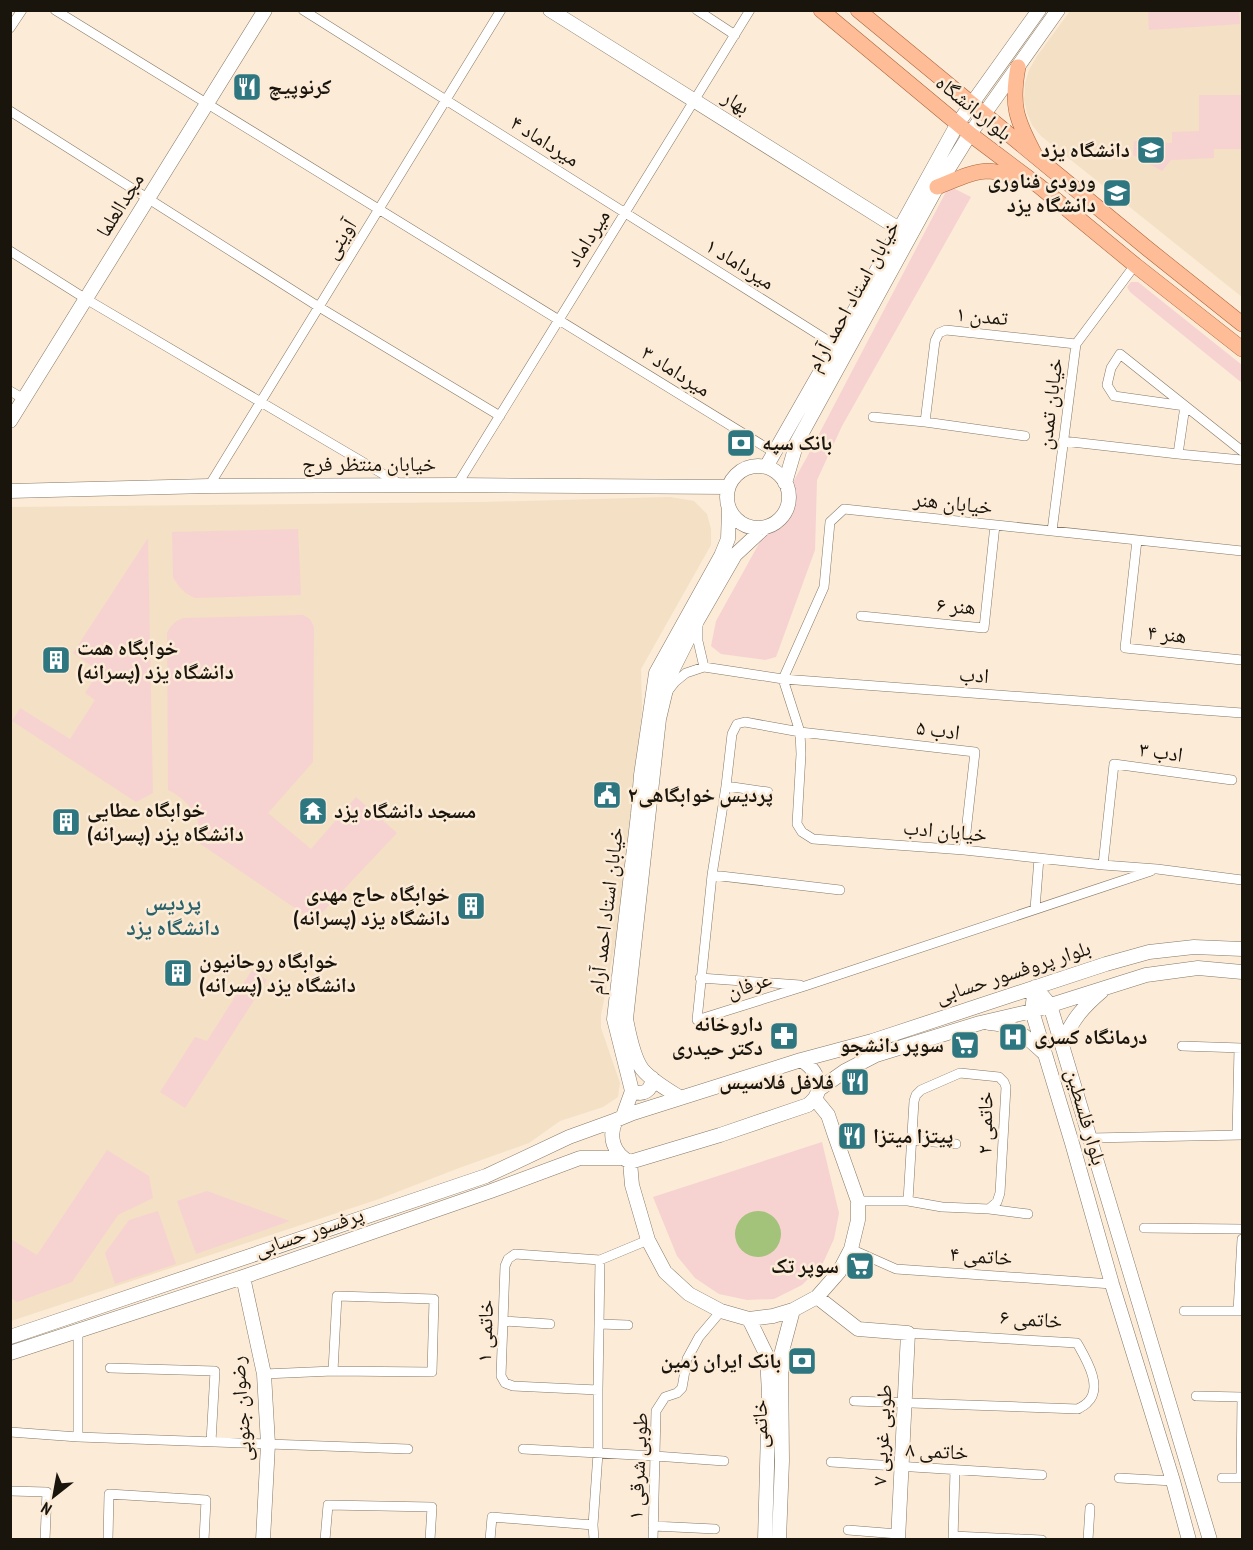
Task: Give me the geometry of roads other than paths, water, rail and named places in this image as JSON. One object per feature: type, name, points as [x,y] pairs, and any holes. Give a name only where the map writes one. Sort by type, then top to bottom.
[{"type":"main road","name":"مجدالعلما","points":[[10,421],[265,10]]},
{"type":"main road","name":"بهار","points":[[550,10],[899,229]]},
{"type":"main road","name":"بلواردانشگاه","points":[[821,10],[970,134],[1039,186],[1242,349]]},
{"type":"main road","name":"بلواردانشگاه","points":[[858,10],[971,105],[1242,324]]},
{"type":"main road","name":"خیابان استاد احمد آرام","points":[[766,467],[958,123],[1039,10]]},
{"type":"main road","name":"خیابان استاد احمد آرام","points":[[785,483],[797,442],[937,187],[970,134],[1058,10]]},
{"type":"main road","points":[[1018,67],[1014,100],[1022,131],[1036,158]]},
{"type":"main road","points":[[937,187],[975,173],[989,171],[1039,186]]},
{"type":"main road","points":[[754,466],[766,467],[777,473],[785,483],[789,497],[786,511],[777,522],[764,528],[747,526],[736,520],[729,510],[728,487],[734,477],[743,470],[754,466]]},
{"type":"main road","name":"خیابان منتظر فرج","points":[[10,491],[209,486],[728,487]]},
{"type":"main road","name":"خیابان استاد احمد آرام","points":[[632,1091],[614,1020],[641,775],[656,673],[721,556],[728,539],[729,510]]},
{"type":"main road","name":"خیابان استاد احمد آرام","points":[[652,1078],[642,1069],[631,1044],[626,1019],[663,698],[669,677],[735,555],[764,528]]},
{"type":"main road","name":"بلوار پروفسور حسابی","points":[[681,1098],[801,1060],[872,1041],[1149,952],[1194,947],[1242,949]]},
{"type":"main road","name":"بلوار پروفسور حسابی","points":[[626,1160],[720,1135],[808,1105],[817,1094],[845,1071],[876,1056],[980,1023],[1032,1011],[1146,975],[1198,968],[1242,972]]},
{"type":"main road","points":[[1062,1043],[1071,1023],[1084,1005],[1107,986]]},
{"type":"main road","name":"بلوار فلسطین","points":[[1035,987],[1050,1005],[1210,1539]]},
{"type":"main road","name":"بلوار فلسطین","points":[[1035,987],[1032,1011],[1189,1539]]},
{"type":"main road","points":[[980,1023],[998,1024],[1011,1028],[1024,1035],[1045,1054]]},
{"type":"main road","points":[[652,1078],[649,1090],[638,1094],[632,1091],[620,1118],[613,1126],[612,1136],[613,1145],[626,1160],[648,1240],[665,1272],[689,1294],[721,1311],[749,1319],[773,1316],[793,1310],[817,1297],[839,1272],[851,1249],[858,1220],[858,1201],[828,1115],[817,1094],[818,1080],[815,1072],[801,1060]]},
{"type":"main road","points":[[652,1078],[681,1098]]},
{"type":"main road","name":"پرفسور حسابی","points":[[10,1336],[486,1176],[569,1137],[681,1098]]},
{"type":"main road","name":"پرفسور حسابی","points":[[10,1353],[243,1277],[580,1158],[626,1160]]},
{"type":"main road","name":"رضوان جنوبی","points":[[243,1277],[264,1374],[268,1444],[263,1539]]},
{"type":"main road","name":"خاتمی ۶","points":[[817,1297],[858,1329],[908,1333]]},
{"type":"main road","name":"خاتمی","points":[[779,1539],[782,1461],[781,1355],[793,1310]]},
{"type":"main road","name":"خاتمی","points":[[749,1319],[767,1356],[769,1394],[765,1539]]},
{"type":"main road","name":"طوبی غربی ۷","points":[[898,1537],[908,1333]]},
{"type":"street","points":[[10,28],[22,10]]},
{"type":"street","name":"میرداماد ۳","points":[[55,10],[775,453]]},
{"type":"street","name":"میرداماد ۴","points":[[303,10],[626,213]]},
{"type":"street","name":"آوینی","points":[[209,486],[501,10]]},
{"type":"street","points":[[697,10],[735,35]]},
{"type":"street","name":"میرداماد","points":[[457,485],[750,10]]},
{"type":"street","points":[[10,111],[319,307],[500,416]]},
{"type":"street","name":"میرداماد ۱","points":[[626,213],[835,345]]},
{"type":"street","points":[[10,251],[401,485]]},
{"type":"street","name":"خیابان تمدن","points":[[1052,531],[1076,345],[1135,265]]},
{"type":"street","name":"تمدن ۱","points":[[925,422],[935,341],[939,333],[946,330],[1076,345]]},
{"type":"street","points":[[1185,406],[1114,396],[1107,385],[1111,368],[1120,354],[1242,451]]},
{"type":"street","points":[[10,391],[24,399]]},
{"type":"street","points":[[1178,454],[1185,406]]},
{"type":"street","points":[[873,417],[1025,436]]},
{"type":"street","points":[[1063,441],[1242,460]]},
{"type":"street","name":"خیابان هنر","points":[[783,679],[824,587],[830,522],[844,509],[1242,551]]},
{"type":"street","name":"هنر ۶","points":[[861,616],[984,628],[995,525]]},
{"type":"street","name":"هنر ۴","points":[[1137,540],[1125,648],[1242,660]]},
{"type":"street","points":[[663,698],[675,682],[686,673],[704,668],[698,641],[698,621]]},
{"type":"street","name":"ادب","points":[[704,668],[783,679],[1242,713]]},
{"type":"street","name":"خیابان ادب","points":[[783,679],[800,732],[797,824],[813,839],[964,850],[1157,869],[1242,880]]},
{"type":"street","name":"عرفان","points":[[800,732],[745,722],[737,724],[732,734],[712,875],[697,1020],[1157,869]]},
{"type":"street","name":"ادب ۵","points":[[800,732],[975,752],[964,850]]},
{"type":"street","name":"ادب ۳","points":[[1103,865],[1114,764],[1232,780]]},
{"type":"street","points":[[726,786],[768,792]]},
{"type":"street","points":[[1035,909],[1040,858]]},
{"type":"street","points":[[712,875],[840,890]]},
{"type":"street","points":[[700,978],[805,986]]},
{"type":"street","points":[[1090,1138],[1240,1135],[1240,1048],[1182,1046]]},
{"type":"street","name":"خاتمی ۲","points":[[908,1201],[916,1095],[921,1090],[960,1073],[999,1077],[1006,1087],[1000,1193],[997,1202],[988,1209]]},
{"type":"street","points":[[912,1140],[956,1144]]},
{"type":"street","points":[[858,1201],[908,1201],[942,1207],[1028,1214]]},
{"type":"street","points":[[1144,1228],[1242,1229]]},
{"type":"street","points":[[1184,1311],[1240,1311],[1242,1239]]},
{"type":"street","name":"خاتمی ۱","points":[[598,1390],[513,1386],[505,1383],[501,1376],[505,1266],[508,1259],[515,1254],[600,1260],[648,1240]]},
{"type":"street","name":"خاتمی ۴","points":[[851,1249],[896,1269],[1112,1284]]},
{"type":"street","points":[[594,1539],[598,1453],[600,1260]]},
{"type":"street","points":[[264,1374],[333,1371],[432,1372],[434,1299],[337,1296],[333,1371]]},
{"type":"street","name":"طوبی شرقی ۱","points":[[652,1539],[656,1412],[664,1397],[677,1393],[682,1388],[687,1359],[699,1337],[721,1311]]},
{"type":"street","points":[[503,1321],[550,1324]]},
{"type":"street","points":[[599,1324],[628,1325]]},
{"type":"street","points":[[78,1330],[78,1437]]},
{"type":"street","name":"خاتمی ۶","points":[[905,1403],[1078,1408],[1088,1403],[1094,1391],[1092,1372],[1077,1343],[908,1333]]},
{"type":"street","points":[[111,1368],[215,1371],[212,1442]]},
{"type":"street","points":[[1196,1396],[1242,1397],[1242,1478],[1222,1478]]},
{"type":"street","points":[[854,1401],[905,1403]]},
{"type":"street","points":[[10,1432],[78,1437],[408,1449]]},
{"type":"street","points":[[523,1449],[724,1461]]},
{"type":"street","name":"خاتمی ۸","points":[[831,1462],[1042,1475]]},
{"type":"street","points":[[955,1470],[953,1538],[1042,1539]]},
{"type":"street","points":[[1119,1478],[1173,1481]]},
{"type":"street","points":[[10,1491],[47,1492],[45,1539]]},
{"type":"street","points":[[108,1539],[109,1494],[206,1500],[204,1539]]},
{"type":"street","points":[[325,1539],[328,1505],[432,1507],[430,1539]]},
{"type":"street","points":[[1089,1539],[1090,1508]]},
{"type":"street","points":[[490,1539],[492,1517],[593,1525]]},
{"type":"street","points":[[653,1526],[715,1529]]},
{"type":"street","points":[[848,1530],[898,1537]]},
{"type":"place","name":"کرنوپیچ","points":[[247,87]]},
{"type":"place","name":"دانشگاه یزد","points":[[1151,150]]},
{"type":"place","name":"ورودی فناوری دانشگاه یزد","points":[[1117,193]]},
{"type":"place","name":"بانک سپه","points":[[741,443]]},
{"type":"place","name":"خوابگاه همت (پسرانه) دانشگاه یزد","points":[[56,660]]},
{"type":"place","name":"پردیس خوابگاهی٢","points":[[607,795]]},
{"type":"place","name":"مسجد دانشگاه یزد","points":[[313,811]]},
{"type":"place","name":"خوابگاه عطایی (پسرانه) دانشگاه یزد","points":[[66,822]]},
{"type":"place","name":"خوابگاه حاج مهدی (پسرانه) دانشگاه یزد","points":[[471,906]]},
{"type":"place","name":"خوابگاه روحانیون (پسرانه) دانشگاه یزد","points":[[178,973]]},
{"type":"place","name":"داروخانه دکتر حیدری","points":[[784,1036]]},
{"type":"place","name":"درمانگاه کسری","points":[[1013,1037]]},
{"type":"place","name":"سوپر دانشجو","points":[[965,1045]]},
{"type":"place","name":"فلافل فلاسیس","points":[[855,1082]]},
{"type":"place","name":"پیتزا میتزا","points":[[852,1136]]},
{"type":"place","name":"سوپر تک","points":[[860,1266]]},
{"type":"place","name":"بانک ایران زمین","points":[[802,1361]]},
{"type":"district","name":"پردیس دانشگاه یزد","points":[[173,914]]}]
